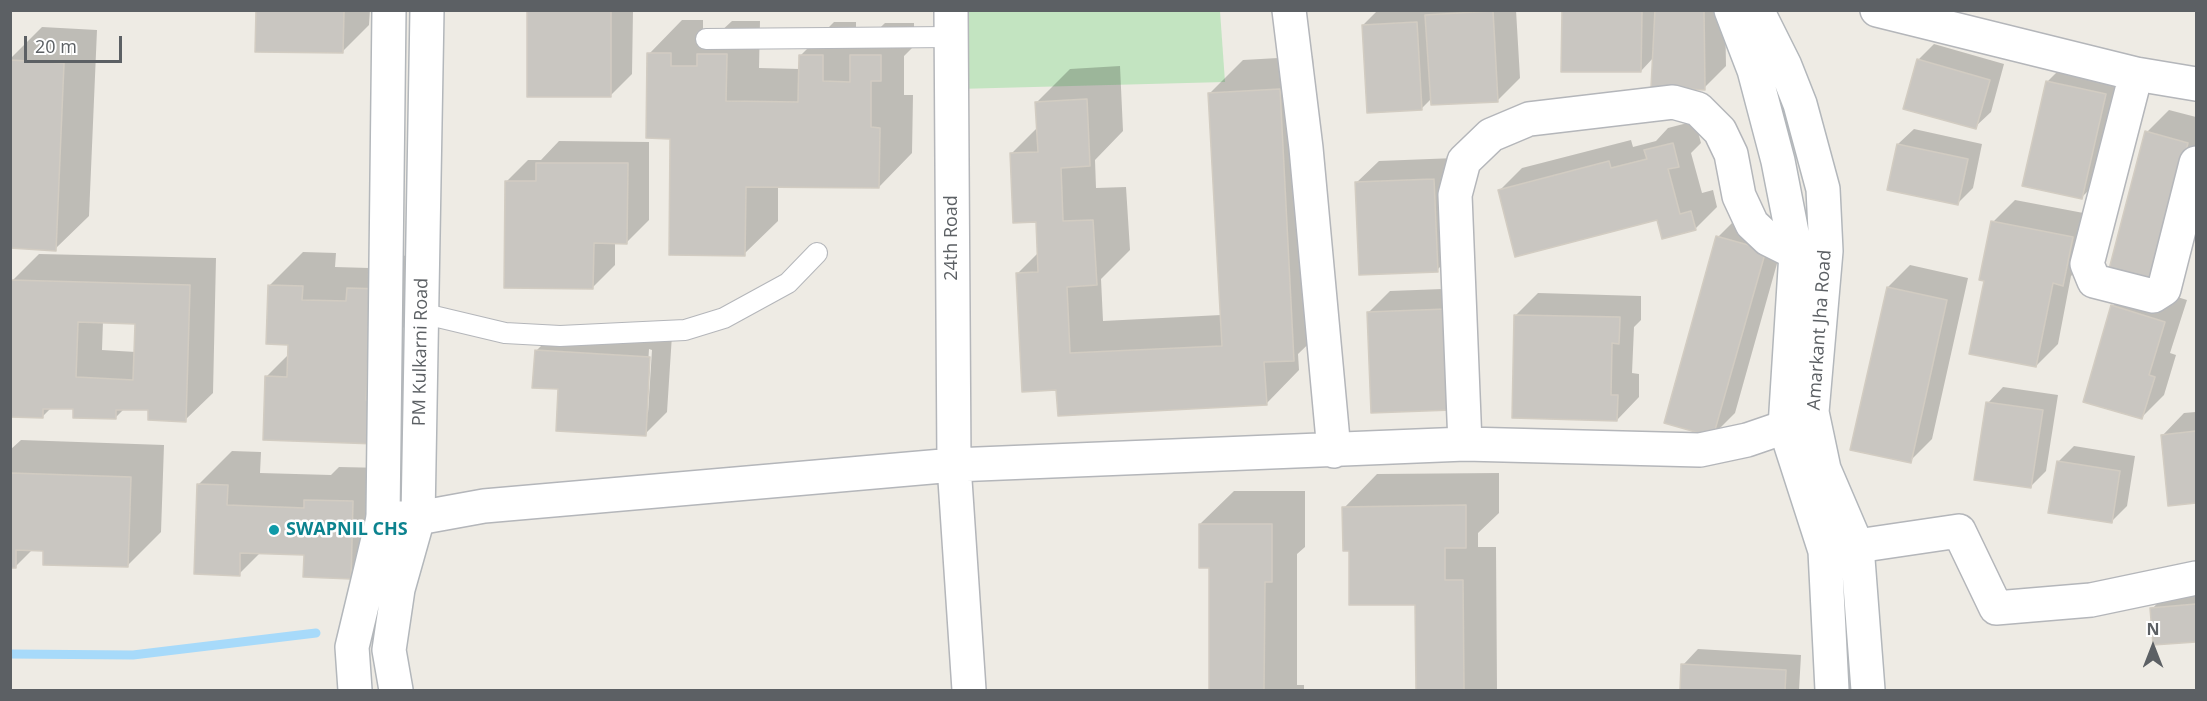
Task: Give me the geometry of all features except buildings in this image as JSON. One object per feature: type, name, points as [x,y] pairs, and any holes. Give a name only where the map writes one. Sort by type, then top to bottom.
[{"type":"street","name":"PM Kulkarni Road","points":[[355,690],[352,647],[383,518],[389,10]]},
{"type":"street","name":"PM Kulkarni Road","points":[[396,690],[389,650],[398,589],[418,518],[427,10]]},
{"type":"street","points":[[1289,10],[1306,148],[1335,451]]},
{"type":"street","name":"Amarkant Jha Road","points":[[1731,10],[1754,70],[1778,161],[1796,253],[1799,420],[1825,551],[1832,690]]},
{"type":"street","name":"Amarkant Jha Road","points":[[1757,10],[1785,66],[1800,104],[1823,189],[1826,251],[1799,420],[1824,469],[1857,546],[1868,690]]},
{"type":"street","points":[[1877,10],[2136,74],[2196,84]]},
{"type":"street","name":"24th Road","points":[[951,24],[954,465],[969,690]]},
{"type":"street","points":[[2136,74],[2087,264],[2094,281],[2153,296],[2164,289],[2196,163]]},
{"type":"street","points":[[1465,444],[1455,195],[1464,161],[1491,135],[1528,119],[1673,102],[1698,109],[1720,131],[1731,154],[1739,196],[1752,224],[1768,239],[1796,253]]},
{"type":"street","points":[[383,518],[418,518],[504,504],[954,465],[1465,444],[1700,450],[1747,440],[1799,420]]},
{"type":"street","points":[[1825,551],[1959,531],[1996,608],[2091,600],[2196,578]]},
{"type":"lane","points":[[706,39],[951,24]]},
{"type":"lane","points":[[421,314],[505,333],[581,336],[685,330],[724,318],[788,283],[817,253]]},
{"type":"green space","points":[[960,11],[1220,11],[1225,82],[957,89]]},
{"type":"waterway","points":[[10,654],[133,655],[316,633]]},
{"type":"place","name":"SWAPNIL CHS","points":[[274,530]]}]
